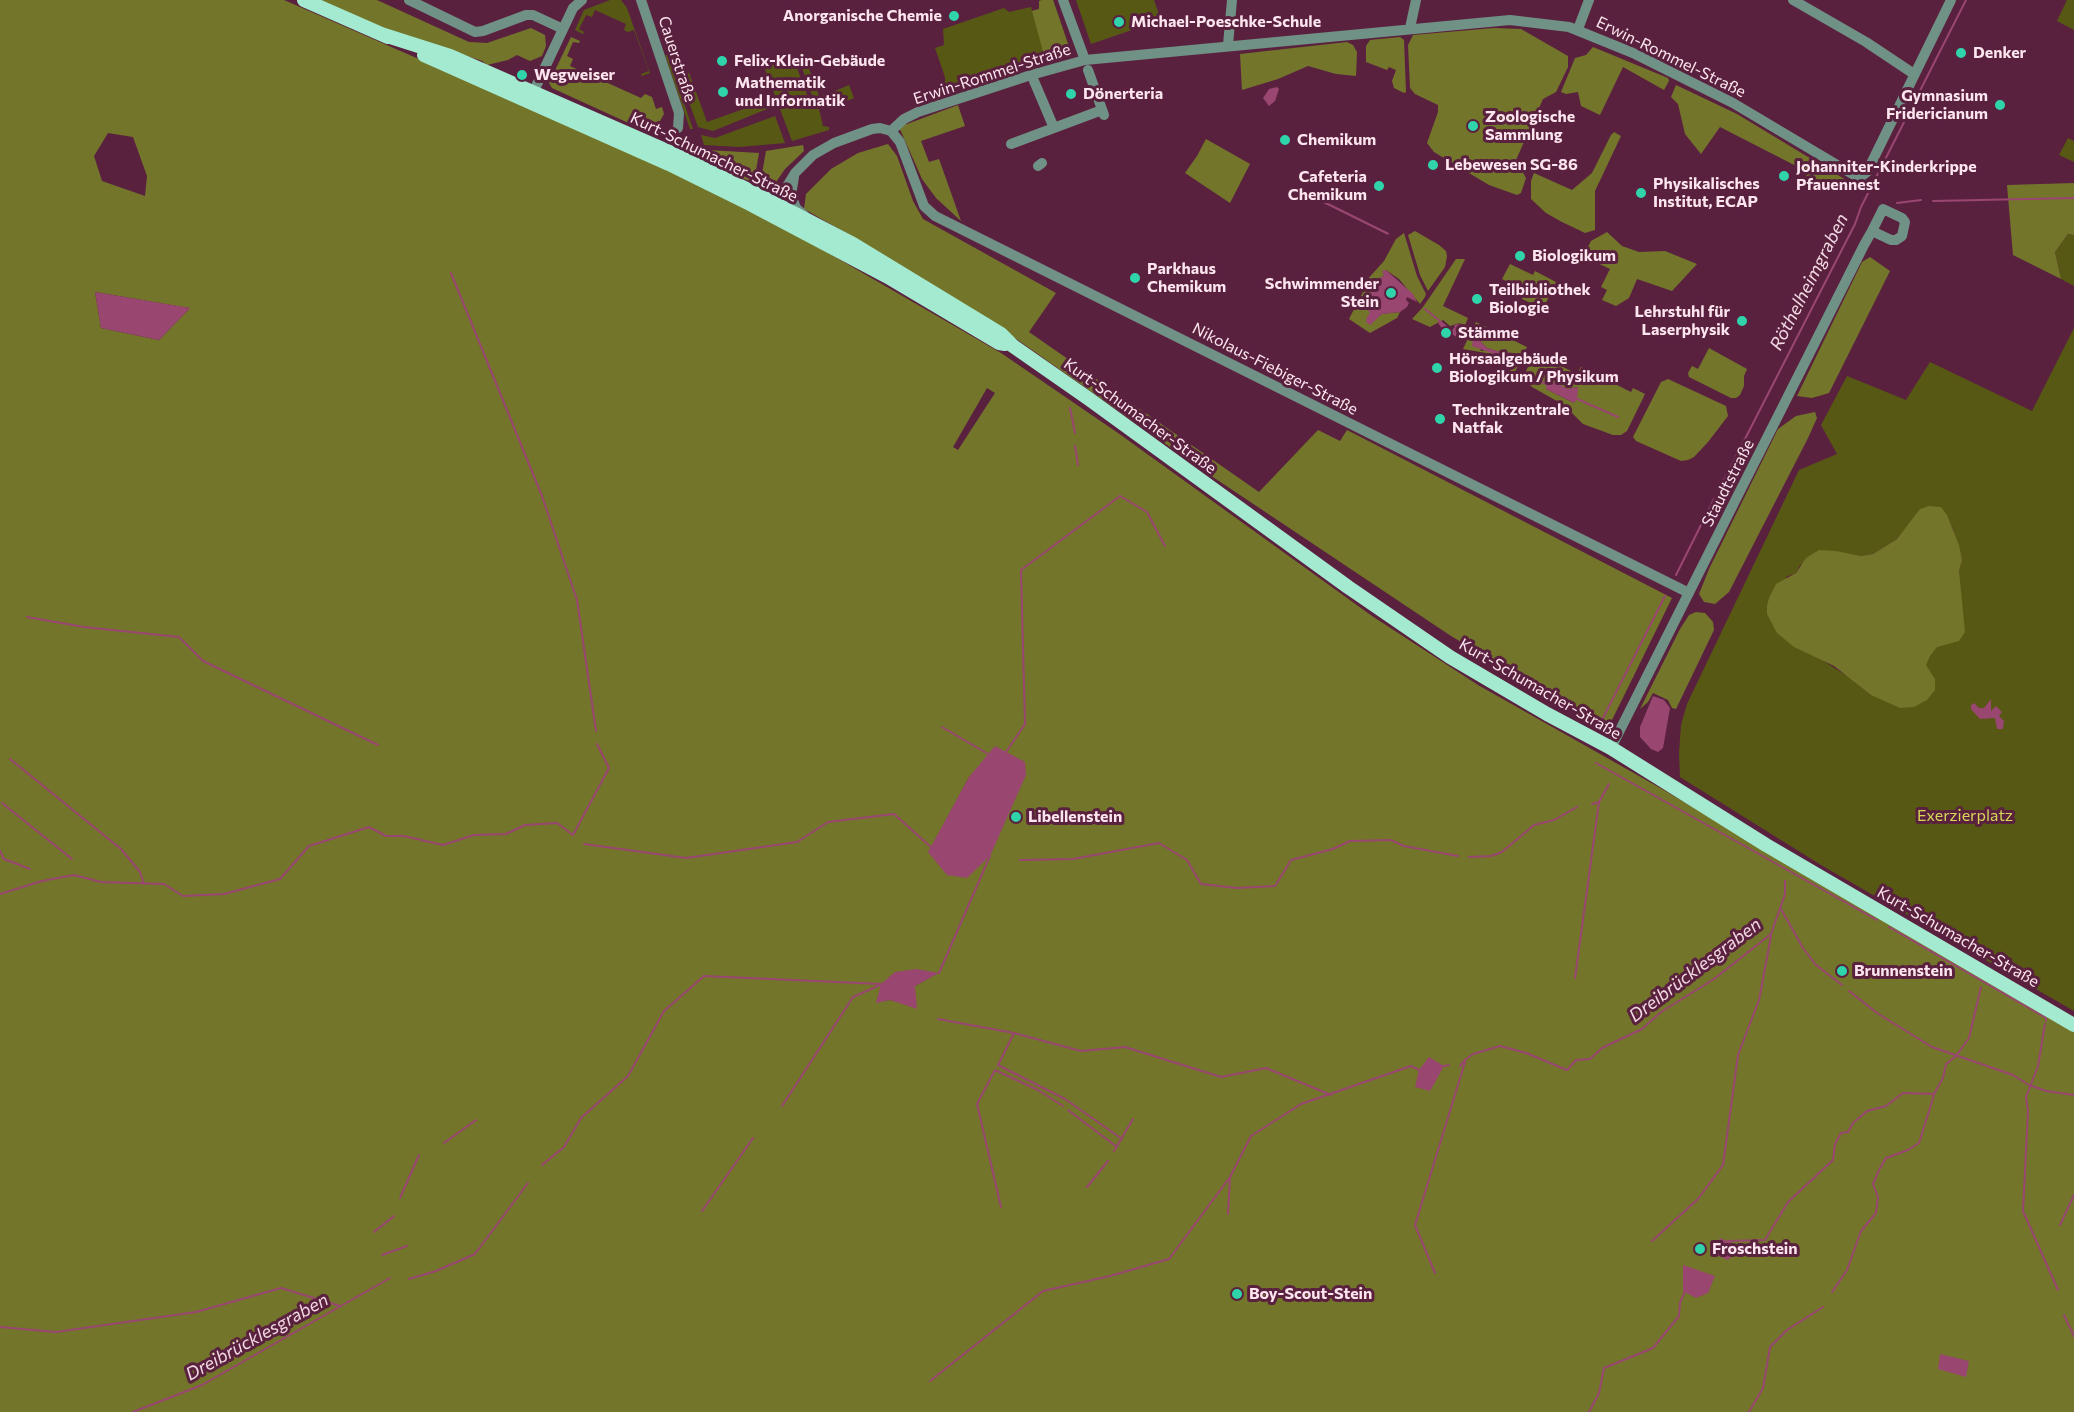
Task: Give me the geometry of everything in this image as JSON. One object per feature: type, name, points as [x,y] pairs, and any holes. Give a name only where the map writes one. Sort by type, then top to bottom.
[{"type":"main road","name":"Kurt-Schumacher-Straße","points":[[304,0],[428,57],[674,154],[773,209],[999,343],[1013,346]]},
{"type":"main road","name":"Kurt-Schumacher-Straße","points":[[773,209],[813,224],[853,244],[1001,334],[1013,346],[1411,631],[1489,680],[1611,748],[1766,844],[2074,1024]]},
{"type":"street","points":[[410,0],[475,32],[526,15],[533,15],[563,29]]},
{"type":"street","points":[[531,96],[573,8],[582,0]]},
{"type":"street","name":"Cauerstraße","points":[[641,0],[679,113],[678,128]]},
{"type":"street","points":[[1013,143],[1103,114],[1063,0]]},
{"type":"street","points":[[1228,45],[1232,0]]},
{"type":"street","points":[[1410,28],[1416,0]]},
{"type":"street","points":[[1578,30],[1589,0]]},
{"type":"street","points":[[1793,0],[1866,42],[1914,74],[1952,0]]},
{"type":"street","name":"Erwin-Rommel-Straße","points":[[891,131],[904,119],[918,112],[1031,75],[1088,70],[1228,45],[1510,20],[1556,24],[1578,30],[1633,53],[1718,95],[1856,177],[1862,177],[1867,172],[1914,74]]},
{"type":"street","points":[[1034,81],[1059,128]]},
{"type":"street","points":[[773,209],[795,173],[813,155],[834,143],[872,129],[880,128],[891,131]]},
{"type":"street","name":"Nikolaus-Fiebiger-Straße","points":[[891,131],[900,142],[924,207],[935,216],[1689,593]]},
{"type":"street","points":[[795,173],[791,195],[796,208],[813,224]]},
{"type":"street","name":"Staudtstraße","points":[[1611,748],[1872,231]]},
{"type":"green space","points":[[610,0],[621,0],[627,8],[650,73],[642,76],[641,74],[649,71],[634,30],[628,32],[624,30],[626,24],[595,10],[592,17],[586,15],[579,29],[584,32],[583,34],[575,30],[584,10]]},
{"type":"green space","points":[[1053,0],[1068,44],[1066,47],[945,91],[945,77],[935,48],[944,45],[943,29],[1004,8],[1009,12],[1031,7],[1032,11],[1039,9],[1039,1]]},
{"type":"green space","name":"Michael-Poeschke-Schule","points":[[1076,0],[1154,0],[1161,20],[1091,44]]},
{"type":"green space","points":[[2067,0],[2074,0],[2074,30],[2057,21]]},
{"type":"green space","points":[[803,52],[819,96],[826,94],[827,97],[818,100],[813,98],[797,54]]},
{"type":"green space","points":[[665,55],[667,55],[693,129],[690,129]]},
{"type":"green space","points":[[760,56],[779,65],[786,63],[797,68],[809,100],[818,105],[823,126],[829,127],[829,130],[792,141]]},
{"type":"green space","points":[[689,73],[707,122],[769,100],[772,107],[713,131],[698,127],[680,77]]},
{"type":"green space","points":[[849,85],[854,98],[839,104],[835,91]]},
{"type":"green space","points":[[775,116],[785,143],[739,147],[704,145],[701,135],[715,138]]},
{"type":"green space","points":[[2068,138],[2074,141],[2074,162],[2059,155]]},
{"type":"green space","points":[[2068,234],[2074,235],[2074,286],[2061,279],[2055,252]]},
{"type":"green space","name":"Exerzierplatz","points":[[2074,328],[2074,1011],[1821,865],[1680,777],[1681,725],[1687,704],[1799,470],[1837,454],[1821,425],[1847,376],[1906,400],[1930,362],[2032,411]],"holes":[[[1952,526],[1962,560],[1959,571],[1871,695],[1819,658],[1786,577],[1796,573],[1800,565],[1850,554],[1861,556],[1873,554],[1897,539],[1907,527]]]},
{"type":"shaded area","points":[[0,0],[284,0],[597,137],[716,193],[823,250],[1001,353],[1118,433],[1372,616],[1478,685],[1662,789],[2074,1032],[2074,1412],[0,1412]],"holes":[[[108,133],[133,137],[147,176],[145,196],[102,181],[94,156]],[[95,292],[189,308],[159,340],[101,328]],[[987,388],[995,393],[958,450],[953,447]],[[1025,762],[929,852],[969,777]],[[938,973],[915,986],[907,1004],[890,1000],[876,1002]]]},
{"type":"shaded area","points":[[314,0],[377,0],[469,42],[487,43],[531,28],[545,35],[546,46],[542,56],[530,61],[517,55],[508,60],[487,65],[482,61],[378,26]]},
{"type":"shaded area","points":[[1053,0],[1068,44],[1066,47],[1044,55],[1032,11],[1039,9],[1039,1]]},
{"type":"shaded area","points":[[1494,28],[1521,29],[1568,56],[1568,67],[1556,92],[1543,99],[1516,160],[1526,178],[1521,193],[1517,195],[1489,185],[1434,152],[1427,143],[1438,112],[1438,105],[1415,94],[1410,88],[1408,45],[1413,35]]},
{"type":"shaded area","points":[[571,37],[580,41],[579,43],[573,42],[567,56],[573,59],[570,66],[641,98],[645,94],[652,97],[656,109],[662,107],[664,114],[657,126],[646,131],[552,88],[549,83]]},
{"type":"shaded area","points":[[1400,37],[1404,40],[1406,92],[1404,93],[1394,88],[1392,81],[1396,70],[1389,67],[1387,70],[1366,62],[1366,46],[1370,40]]},
{"type":"shaded area","points":[[1347,42],[1353,45],[1357,52],[1356,76],[1336,74],[1308,66],[1278,79],[1242,90],[1240,54]]},
{"type":"shaded area","points":[[1593,47],[1668,78],[1669,81],[1664,90],[1623,67],[1600,115],[1581,106],[1578,92],[1566,94],[1561,92],[1575,58],[1586,55]]},
{"type":"shaded area","points":[[1676,85],[1737,114],[1846,180],[1841,192],[1811,182],[1802,169],[1720,127],[1701,154],[1685,134],[1678,104],[1671,97]]},
{"type":"shaded area","points":[[1277,87],[1279,89],[1275,101],[1269,106],[1263,98],[1269,89]]},
{"type":"shaded area","points":[[958,105],[965,126],[921,141],[929,162],[939,159],[961,221],[936,198],[922,179],[899,127]]},
{"type":"shaded area","points":[[1614,132],[1621,136],[1595,191],[1595,230],[1585,233],[1562,222],[1546,213],[1531,199],[1531,181],[1534,173],[1572,190],[1592,173]]},
{"type":"shaded area","points":[[1206,139],[1250,164],[1230,203],[1185,173]]},
{"type":"shaded area","points":[[888,144],[897,156],[913,201],[923,219],[1056,293],[1029,332],[1259,492],[1318,430],[1340,441],[1347,430],[1672,598],[1612,720],[1605,728],[1451,636],[1207,473],[1015,338],[855,238],[804,209],[806,194],[831,169],[858,153]]},
{"type":"shaded area","points":[[803,145],[804,151],[785,169],[776,182],[760,185],[766,151]]},
{"type":"shaded area","points":[[690,149],[759,153],[754,182],[727,174],[690,157]]},
{"type":"shaded area","points":[[2074,183],[2074,235],[2068,234],[2055,252],[2061,279],[2013,255],[2007,185]]},
{"type":"shaded area","points":[[1310,194],[1389,233],[1388,235],[1309,196]]},
{"type":"shaded area","points":[[1415,231],[1446,251],[1445,267],[1428,291],[1420,275],[1408,235]]},
{"type":"shaded area","points":[[1607,232],[1622,246],[1639,252],[1665,251],[1697,264],[1672,291],[1637,279],[1629,298],[1616,306],[1602,300],[1607,290],[1601,287],[1610,269],[1591,260],[1594,252],[1587,249],[1591,241]]},
{"type":"shaded area","points":[[1404,233],[1417,276],[1426,294],[1425,297],[1420,304],[1399,279],[1386,270],[1374,298],[1377,318],[1382,314],[1400,312],[1397,318],[1370,333],[1349,319],[1366,281],[1384,261],[1396,239]]},
{"type":"shaded area","points":[[1870,257],[1890,271],[1829,393],[1812,398],[1797,396],[1862,262]]},
{"type":"shaded area","points":[[1456,259],[1465,259],[1443,306],[1468,318],[1464,328],[1460,323],[1450,326],[1443,320],[1430,327],[1412,319],[1423,307]]},
{"type":"shaded area","points":[[1510,264],[1533,275],[1535,271],[1556,282],[1543,309],[1522,299],[1525,290],[1502,279]]},
{"type":"shaded area","points":[[1386,270],[1413,294],[1417,302],[1407,297],[1406,300],[1409,303],[1407,307],[1400,312],[1382,314],[1370,325],[1366,322],[1370,313],[1366,307],[1375,300],[1368,295],[1373,291],[1378,278],[1384,276],[1382,271]]},
{"type":"shaded area","points":[[95,292],[190,308],[159,340],[101,328]]},
{"type":"shaded area","points":[[1441,321],[1452,330],[1454,325],[1460,324],[1462,328],[1458,338],[1441,327],[1438,323]]},
{"type":"shaded area","points":[[1476,322],[1527,347],[1514,374],[1496,358],[1486,353],[1463,349]],"holes":[[[1478,339],[1487,348],[1520,354],[1515,368],[1505,363],[1497,355],[1487,350],[1481,351]]]},
{"type":"shaded area","points":[[1478,339],[1487,348],[1520,354],[1514,368],[1497,355],[1472,346],[1473,340]]},
{"type":"shaded area","points":[[1709,348],[1747,369],[1744,386],[1736,398],[1731,398],[1689,377],[1688,373],[1692,366],[1698,369]]},
{"type":"shaded area","points":[[1535,353],[1577,374],[1581,367],[1631,392],[1633,388],[1645,394],[1627,431],[1621,435],[1613,435],[1583,424],[1564,405],[1532,387],[1523,377]],"holes":[[[1564,387],[1568,389],[1578,387],[1574,403],[1546,389]]]},
{"type":"shaded area","points":[[1668,379],[1726,406],[1728,416],[1708,442],[1688,460],[1681,461],[1636,441],[1633,437],[1661,382]]},
{"type":"shaded area","points":[[1554,382],[1568,389],[1578,387],[1577,399],[1574,403],[1546,389],[1547,384]]},
{"type":"shaded area","points":[[1815,412],[1817,418],[1808,438],[1729,592],[1715,604],[1704,602],[1699,594],[1709,569],[1778,429],[1796,416]]},
{"type":"shaded area","points":[[1929,506],[1941,507],[1947,515],[1959,545],[1962,560],[1959,571],[1965,632],[1959,641],[1937,647],[1930,656],[1926,665],[1935,679],[1935,690],[1927,700],[1914,707],[1900,708],[1871,695],[1834,666],[1794,647],[1777,633],[1767,614],[1767,606],[1776,584],[1796,573],[1806,558],[1819,550],[1861,556],[1873,554],[1897,539],[1920,509]]},
{"type":"shaded area","points":[[1696,612],[1705,613],[1713,622],[1714,630],[1676,709],[1672,708],[1668,700],[1653,693],[1640,709],[1680,629],[1689,615]]},
{"type":"shaded area","points":[[1653,696],[1664,700],[1670,708],[1663,748],[1658,752],[1651,749],[1640,737],[1640,727]]},
{"type":"shaded area","points":[[1991,699],[1991,711],[1996,706],[2002,712],[1999,716],[2004,721],[2003,729],[1997,729],[1995,718],[1980,719],[1971,709],[1974,703],[1979,708],[1984,708]]},
{"type":"shaded area","points":[[995,746],[1025,762],[1026,775],[990,856],[967,878],[947,875],[928,852],[969,777]]},
{"type":"shaded area","points":[[916,969],[939,973],[915,986],[917,1009],[890,1000],[876,1003],[881,984],[895,972]]},
{"type":"shaded area","points":[[1429,1057],[1444,1066],[1430,1091],[1415,1087],[1419,1070]]},
{"type":"shaded area","points":[[1720,1238],[1737,1245],[1734,1254],[1728,1260],[1714,1254]]},
{"type":"shaded area","points":[[1683,1265],[1715,1276],[1708,1293],[1696,1298],[1683,1291]]},
{"type":"shaded area","points":[[1940,1354],[1969,1361],[1966,1377],[1938,1369]]},
{"type":"waterway","name":"Röthelheimgraben","points":[[1724,480],[1966,0]]},
{"type":"waterway","points":[[1933,201],[2074,198]]},
{"type":"waterway","points":[[1897,203],[1921,200]]},
{"type":"waterway","points":[[451,273],[542,496],[577,600],[596,731]]},
{"type":"waterway","points":[[1425,309],[1441,322]]},
{"type":"waterway","points":[[1532,377],[1548,385]]},
{"type":"waterway","points":[[1575,398],[1618,417]]},
{"type":"waterway","points":[[1070,408],[1075,433]]},
{"type":"waterway","points":[[1075,446],[1078,465]]},
{"type":"waterway","points":[[1006,752],[1025,724],[1021,570],[1120,496],[1147,512],[1165,546]]},
{"type":"waterway","name":"Röthelheimgraben","points":[[1676,575],[1714,499]]},
{"type":"waterway","name":"Röthelheimgraben","points":[[1603,718],[1665,596]]},
{"type":"waterway","points":[[27,617],[84,627],[179,637],[203,661],[378,745]]},
{"type":"waterway","points":[[942,727],[988,754]]},
{"type":"waterway","points":[[0,894],[42,881],[74,875],[101,882],[164,884],[183,896],[224,894],[280,879],[309,846],[369,827],[386,836],[404,836],[443,845],[474,835],[506,834],[525,825],[557,823],[573,835],[609,768],[597,744]]},
{"type":"waterway","points":[[10,759],[121,849],[140,872],[144,884]]},
{"type":"waterway","points":[[1596,763],[1877,920]]},
{"type":"waterway","points":[[1575,978],[1599,802],[1609,784]]},
{"type":"waterway","points":[[1592,804],[1599,802]]},
{"type":"waterway","points":[[2,803],[72,859]]},
{"type":"waterway","points":[[1469,857],[1491,856],[1502,852],[1534,825],[1554,820],[1577,807]]},
{"type":"waterway","points":[[584,844],[686,858],[797,842],[828,822],[894,814],[932,848]]},
{"type":"waterway","points":[[1020,860],[1073,859],[1159,843],[1187,860],[1201,884],[1237,888],[1275,886],[1291,860],[1333,849],[1350,841],[1391,840],[1404,846],[1458,856]]},
{"type":"waterway","points":[[0,851],[4,859],[30,869]]},
{"type":"waterway","points":[[939,973],[990,856],[988,856]]},
{"type":"waterway","name":"Dreibrücklesgraben","points":[[1460,1066],[1473,1054],[1500,1046],[1526,1053],[1567,1070],[1576,1060],[1590,1059],[1602,1048],[1642,1029],[1661,1012],[1714,979],[1771,934],[1785,894],[1785,881]]},
{"type":"waterway","points":[[1781,909],[1803,948],[1816,965],[1842,985]]},
{"type":"waterway","points":[[1889,927],[2046,1018],[2046,1021]]},
{"type":"waterway","points":[[1652,1241],[1698,1199],[1723,1165],[1738,1055],[1759,1000],[1771,936]]},
{"type":"waterway","name":"Dreibrücklesgraben","points":[[542,1165],[564,1147],[581,1118],[628,1076],[664,1011],[704,976],[881,984]]},
{"type":"waterway","points":[[782,1106],[853,997],[880,985]]},
{"type":"waterway","points":[[1728,1241],[1765,1240],[1788,1202],[1833,1160],[1835,1144],[1841,1133],[1848,1132],[1853,1123],[1867,1111],[1886,1106],[1903,1093],[1934,1094],[1943,1078],[1946,1064],[1956,1056],[1969,1038],[1981,987]]},
{"type":"waterway","points":[[1849,991],[1877,1013],[1932,1047],[2013,1075],[2029,1085],[2046,1091],[2074,1095]]},
{"type":"waterway","name":"Dreibrücklesgraben","points":[[938,1019],[1014,1033],[1081,1051],[1125,1047],[1221,1077],[1266,1068],[1331,1095]]},
{"type":"waterway","points":[[2045,1024],[2038,1066],[2026,1097],[2028,1111],[2023,1211],[2058,1290]]},
{"type":"waterway","points":[[1014,1033],[998,1065],[1065,1099],[1122,1139]]},
{"type":"waterway","points":[[1435,1273],[1415,1225],[1465,1062]]},
{"type":"waterway","name":"Dreibrücklesgraben","points":[[1444,1066],[1449,1065]]},
{"type":"waterway","points":[[1228,1214],[1230,1177],[1251,1136],[1301,1104],[1411,1066],[1419,1070]]},
{"type":"waterway","points":[[1001,1207],[977,1104],[995,1070],[1038,1090],[1063,1106]]},
{"type":"waterway","points":[[1832,1292],[1847,1270],[1861,1231],[1876,1213],[1878,1197],[1873,1184],[1879,1170],[1886,1158],[1908,1150],[1919,1143],[1934,1095]]},
{"type":"waterway","points":[[1068,1110],[1117,1147]]},
{"type":"waterway","points":[[1114,1151],[1133,1119]]},
{"type":"waterway","points":[[444,1143],[476,1120]]},
{"type":"waterway","points":[[702,1211],[753,1138]]},
{"type":"waterway","points":[[400,1198],[419,1155]]},
{"type":"waterway","points":[[1087,1187],[1108,1161]]},
{"type":"waterway","points":[[930,1381],[1043,1291],[1110,1276],[1169,1259],[1230,1177]]},
{"type":"waterway","name":"Dreibrücklesgraben","points":[[409,1279],[436,1271],[475,1254],[528,1183]]},
{"type":"waterway","points":[[2060,1225],[2074,1195]]},
{"type":"waterway","points":[[374,1232],[394,1216]]},
{"type":"waterway","points":[[382,1255],[407,1246]]},
{"type":"waterway","name":"Dreibrücklesgraben","points":[[133,1412],[202,1385],[390,1278]]},
{"type":"waterway","points":[[0,1327],[56,1332],[196,1312],[281,1288],[340,1306]]},
{"type":"waterway","points":[[1589,1412],[1599,1393],[1604,1368],[1653,1348],[1679,1316],[1680,1303],[1685,1291]]},
{"type":"waterway","points":[[1749,1412],[1763,1388],[1770,1347],[1787,1330],[1823,1307]]},
{"type":"waterway","points":[[2064,1315],[2074,1336]]},
{"type":"place","name":"Anorganische Chemie","points":[[954,16]]},
{"type":"place","name":"Michael-Poeschke-Schule","points":[[1119,22]]},
{"type":"place","name":"Denker","points":[[1961,53]]},
{"type":"place","name":"Felix-Klein-Gebäude","points":[[722,61]]},
{"type":"place","name":"Wegweiser","points":[[522,75]]},
{"type":"place","name":"Mathematik und Informatik","points":[[723,92]]},
{"type":"place","name":"Dönerteria","points":[[1071,94]]},
{"type":"place","name":"Gymnasium Fridericianum","points":[[2000,105]]},
{"type":"place","name":"Zoologische Sammlung","points":[[1473,126]]},
{"type":"place","name":"Chemikum","points":[[1285,140]]},
{"type":"place","name":"Lebewesen SG-86","points":[[1433,165]]},
{"type":"place","name":"Johanniter-Kinderkrippe Pfauennest","points":[[1784,176]]},
{"type":"place","name":"Cafeteria Chemikum","points":[[1379,186]]},
{"type":"place","name":"Physikalisches Institut, ECAP","points":[[1641,193]]},
{"type":"place","name":"Biologikum","points":[[1520,256]]},
{"type":"place","name":"Parkhaus Chemikum","points":[[1135,278]]},
{"type":"place","name":"Schwimmender Stein","points":[[1391,293]]},
{"type":"place","name":"Teilbibliothek Biologie","points":[[1477,299]]},
{"type":"place","name":"Lehrstuhl für Laserphysik","points":[[1742,321]]},
{"type":"place","name":"Stämme","points":[[1446,333]]},
{"type":"place","name":"Hörsaalgebäude Biologikum / Physikum","points":[[1437,368]]},
{"type":"place","name":"Technikzentrale Natfak","points":[[1440,419]]},
{"type":"place","name":"Libellenstein","points":[[1016,817]]},
{"type":"place","name":"Brunnenstein","points":[[1842,971]]},
{"type":"place","name":"Froschstein","points":[[1700,1249]]},
{"type":"place","name":"Boy-Scout-Stein","points":[[1237,1294]]}]
